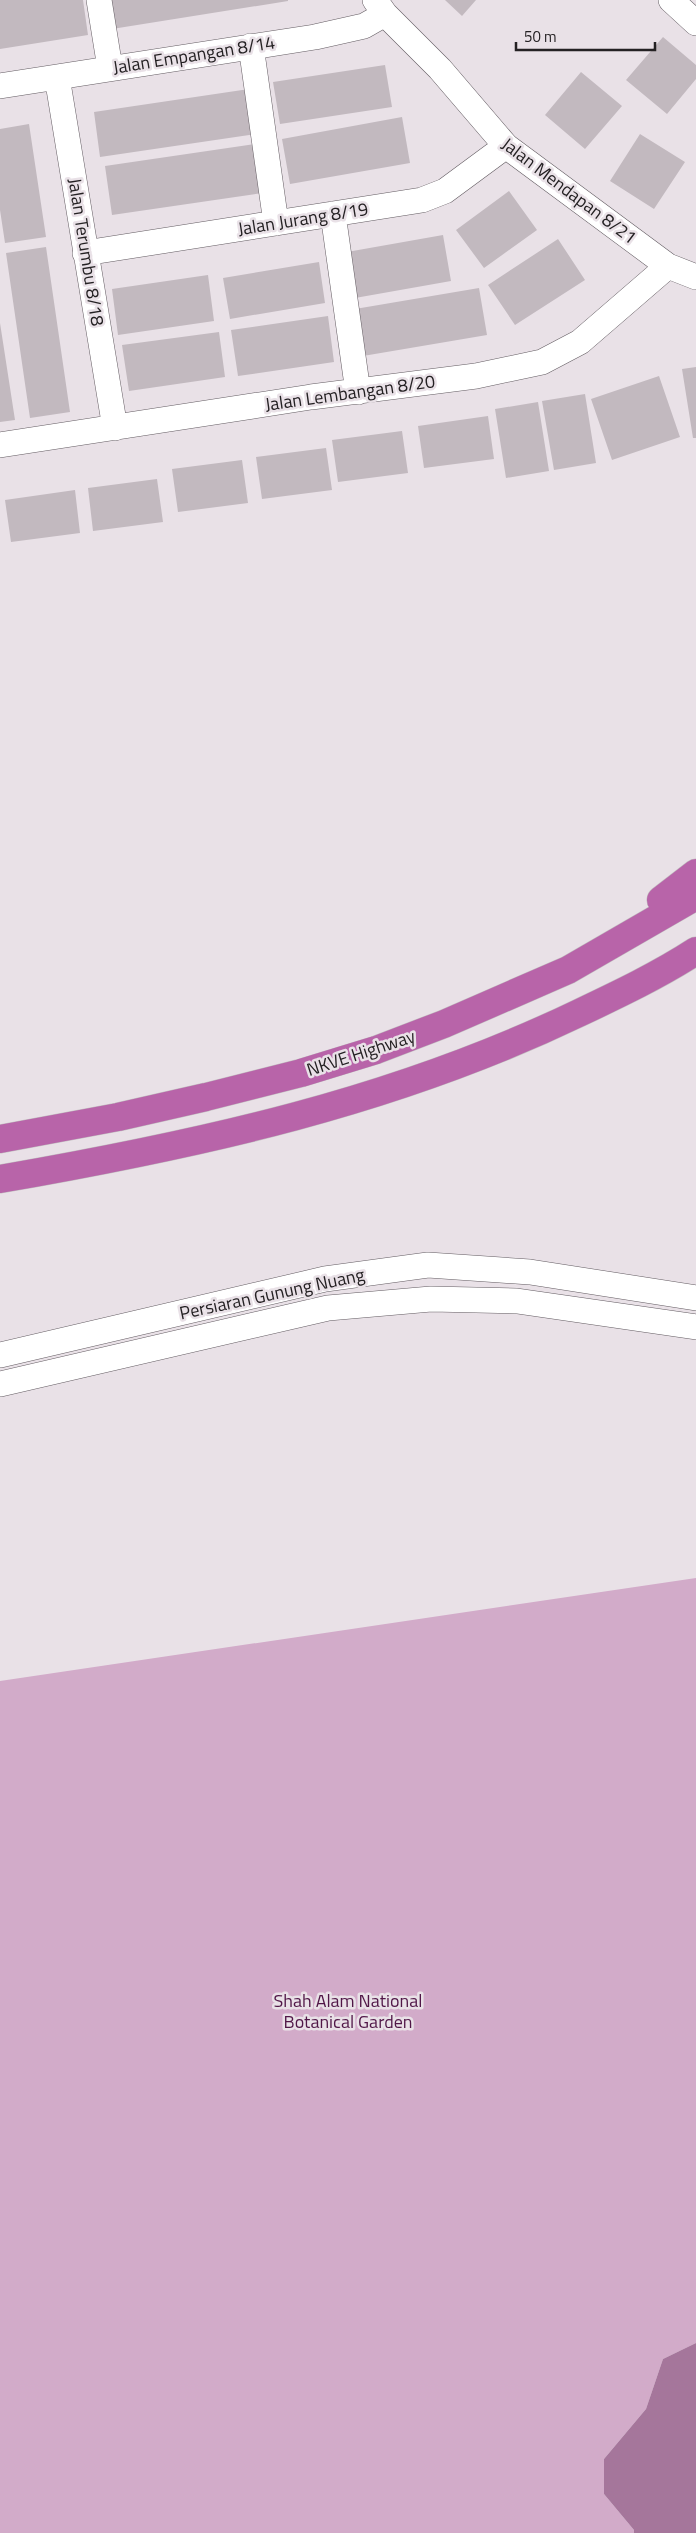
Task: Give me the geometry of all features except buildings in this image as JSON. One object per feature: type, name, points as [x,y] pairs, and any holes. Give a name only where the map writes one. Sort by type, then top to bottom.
[{"type":"highway","points":[[568,970],[696,873]]},
{"type":"highway","name":"NKVE Highway","points":[[0,1138],[118,1117],[310,1070],[376,1050],[444,1024],[568,970],[696,896]]},
{"type":"highway","points":[[0,1179],[127,1157],[319,1112],[444,1070],[546,1029],[624,992],[696,951]]},
{"type":"street","points":[[99,0],[110,68]]},
{"type":"street","points":[[671,0],[696,24]]},
{"type":"street","name":"Jalan Empangan 8/14","points":[[0,86],[315,37],[364,26],[380,7]]},
{"type":"street","name":"Jalan Mendapan 8/21","points":[[380,7],[440,70],[506,146],[668,266],[696,277]]},
{"type":"street","points":[[251,46],[276,223]]},
{"type":"street","name":"Jalan Terumbu 8/18","points":[[57,77],[114,428]]},
{"type":"street","name":"Jalan Jurang 8/19","points":[[85,253],[422,200],[445,191],[506,146]]},
{"type":"street","points":[[333,214],[358,392]]},
{"type":"street","name":"Jalan Lembangan 8/20","points":[[0,446],[476,376],[542,362],[580,342],[668,266]]},
{"type":"street","name":"Persiaran Gunung Nuang","points":[[0,1355],[325,1279],[428,1265],[530,1272],[696,1298]]},
{"type":"street","name":"Persiaran Gunung Nuang","points":[[0,1384],[328,1308],[431,1299],[517,1301],[696,1327]]},
{"type":"green space","name":"Shah Alam National Botanical Garden","points":[[696,1578],[696,2343],[663,2359],[646,2409],[604,2459],[604,2494],[634,2530],[634,2533],[0,2533],[0,1681]]},
{"type":"shaded area","points":[[696,2343],[696,2533],[634,2533],[634,2530],[604,2494],[604,2459],[646,2409],[663,2359]]}]
